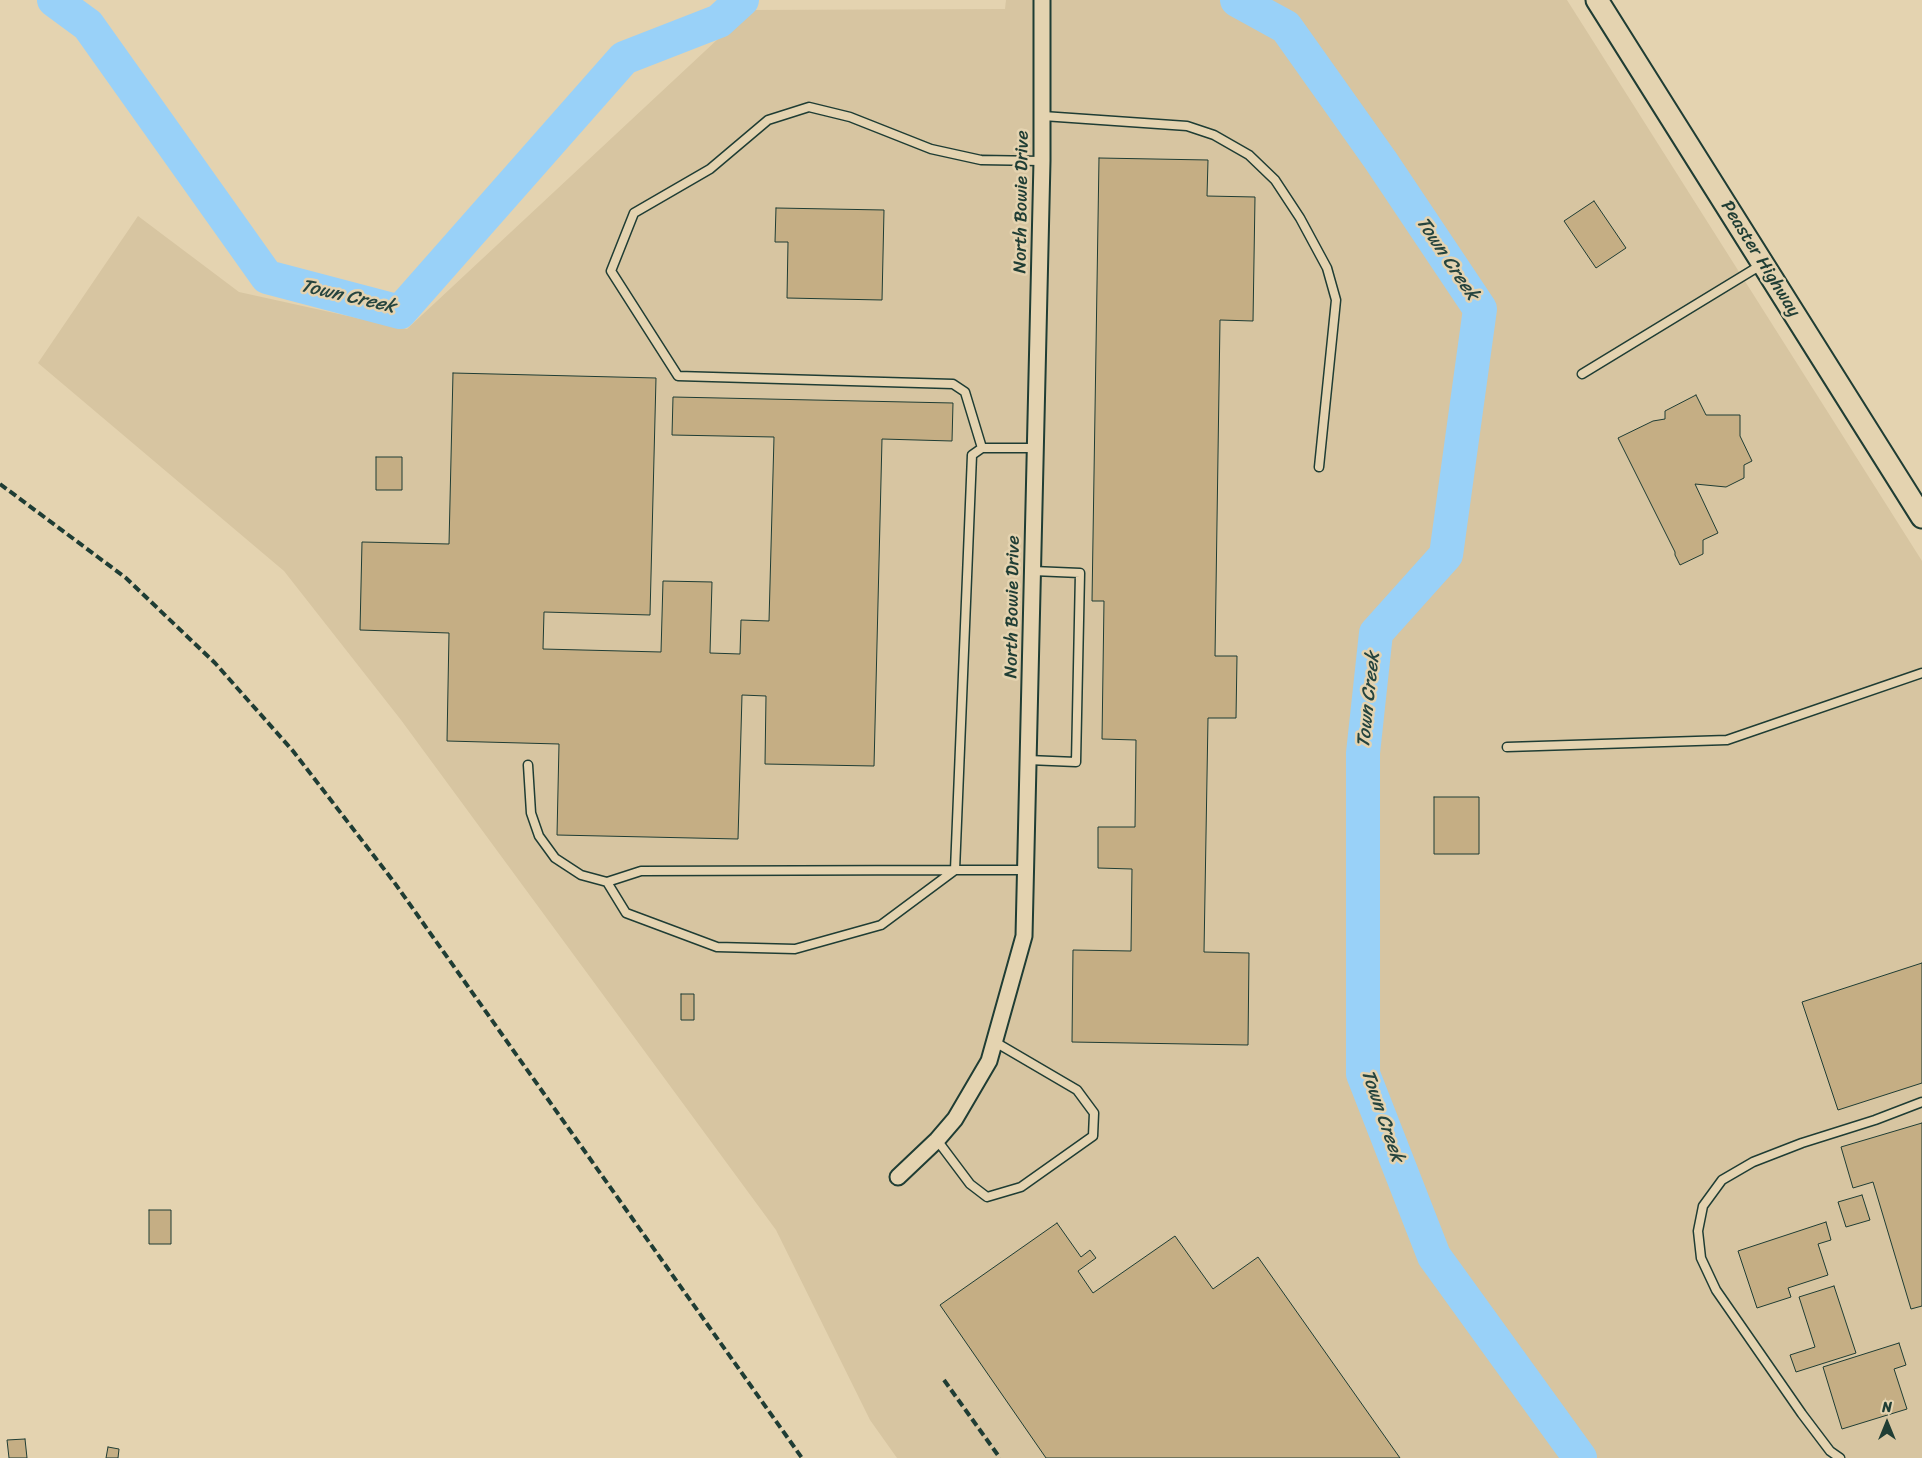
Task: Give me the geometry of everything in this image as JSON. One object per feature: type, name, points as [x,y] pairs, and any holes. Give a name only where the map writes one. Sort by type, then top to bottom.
[{"type":"main road","name":"Peaster Highway","points":[[1597,0],[1922,517]]},
{"type":"street","name":"North Bowie Drive","points":[[898,1177],[937,1140],[955,1119],[989,1061],[1024,936],[1043,116],[1042,0]]},
{"type":"lane","points":[[982,448],[965,392],[953,384],[678,376],[611,271],[634,213],[710,169],[768,120],[808,107],[850,117],[931,149],[981,160],[1042,161]]},
{"type":"lane","points":[[1043,116],[1187,126],[1214,135],[1249,155],[1275,180],[1300,218],[1327,268],[1336,300],[1319,468]]},
{"type":"lane","points":[[1582,374],[1763,264]]},
{"type":"lane","points":[[955,870],[972,455],[982,448],[1035,448]]},
{"type":"lane","points":[[1028,760],[1076,762],[1080,573],[1033,571]]},
{"type":"lane","points":[[1507,747],[1727,740],[1922,674]]},
{"type":"lane","points":[[528,765],[531,813],[539,836],[555,858],[581,874],[607,882],[641,871],[1026,870]]},
{"type":"lane","points":[[607,882],[626,913],[718,947],[795,949],[881,925],[955,870]]},
{"type":"lane","points":[[937,1140],[970,1184],[987,1197],[1021,1186],[1093,1136],[1094,1113],[1077,1090],[995,1042]]},
{"type":"lane","points":[[1840,1458],[1830,1451],[1802,1414],[1716,1290],[1701,1258],[1698,1231],[1703,1206],[1722,1180],[1753,1162],[1802,1143],[1875,1120],[1922,1102]]},
{"type":"shaded area","points":[[1006,0],[1567,0],[1922,561],[1922,1458],[897,1458],[870,1420],[776,1230],[401,720],[284,571],[38,363],[138,216],[239,292],[407,329],[749,10],[1005,9]]},
{"type":"building","points":[[1099,158],[1208,160],[1207,196],[1255,197],[1253,321],[1220,320],[1215,656],[1237,656],[1236,718],[1208,718],[1204,952],[1249,953],[1248,1045],[1072,1042],[1073,950],[1131,951],[1132,869],[1098,868],[1098,827],[1135,827],[1136,740],[1102,739],[1104,601],[1092,601]]},
{"type":"building","points":[[1594,201],[1626,248],[1596,268],[1564,221]]},
{"type":"building","points":[[776,208],[884,210],[882,300],[787,298],[788,242],[775,242]]},
{"type":"building","points":[[453,373],[656,378],[650,615],[544,612],[543,649],[661,652],[663,581],[712,582],[710,653],[740,654],[741,620],[769,621],[774,437],[672,435],[673,397],[953,403],[952,441],[882,439],[874,766],[765,764],[766,696],[742,695],[738,839],[557,835],[559,744],[447,741],[449,633],[360,630],[362,542],[449,544]]},
{"type":"building","points":[[1696,395],[1706,415],[1740,415],[1740,436],[1752,461],[1744,465],[1744,478],[1726,487],[1695,484],[1718,533],[1703,540],[1703,554],[1680,565],[1618,438],[1653,421],[1665,419],[1665,411]]},
{"type":"building","points":[[376,457],[402,457],[402,490],[376,490]]},
{"type":"building","points":[[1434,797],[1479,797],[1479,854],[1434,854]]},
{"type":"building","points":[[1922,963],[1922,1083],[1838,1110],[1802,1002]]},
{"type":"building","points":[[681,994],[694,994],[694,1020],[681,1020]]},
{"type":"building","points":[[1922,1123],[1922,1306],[1911,1309],[1873,1182],[1853,1188],[1841,1147]]},
{"type":"building","points":[[1862,1195],[1870,1220],[1846,1227],[1838,1202]]},
{"type":"building","points":[[149,1210],[171,1210],[171,1244],[149,1244]]},
{"type":"building","points":[[1826,1222],[1831,1240],[1818,1244],[1828,1275],[1788,1288],[1791,1297],[1757,1308],[1738,1251]]},
{"type":"building","points":[[1057,1223],[1081,1257],[1090,1250],[1096,1258],[1078,1271],[1093,1293],[1175,1236],[1213,1289],[1258,1257],[1400,1458],[1046,1458],[940,1305]]},
{"type":"building","points":[[1834,1286],[1856,1353],[1796,1372],[1790,1355],[1815,1347],[1799,1297]]},
{"type":"building","points":[[1899,1343],[1906,1365],[1894,1369],[1907,1409],[1842,1429],[1823,1367]]},
{"type":"building","points":[[25,1439],[27,1458],[9,1458],[7,1440]]},
{"type":"building","points":[[108,1447],[119,1449],[118,1458],[106,1458]]},
{"type":"waterway","name":"Town Creek","points":[[54,0],[88,25],[267,277],[400,312],[624,58],[719,21],[742,0]]},
{"type":"waterway","name":"Town Creek","points":[[1237,0],[1286,27],[1381,161],[1480,309],[1446,555],[1376,633],[1363,753],[1363,1074],[1434,1256],[1580,1458]]},
{"type":"railway","points":[[0,484],[126,578],[215,663],[293,751],[394,882],[802,1458]]},
{"type":"railway","points":[[944,1380],[1000,1458]]}]
